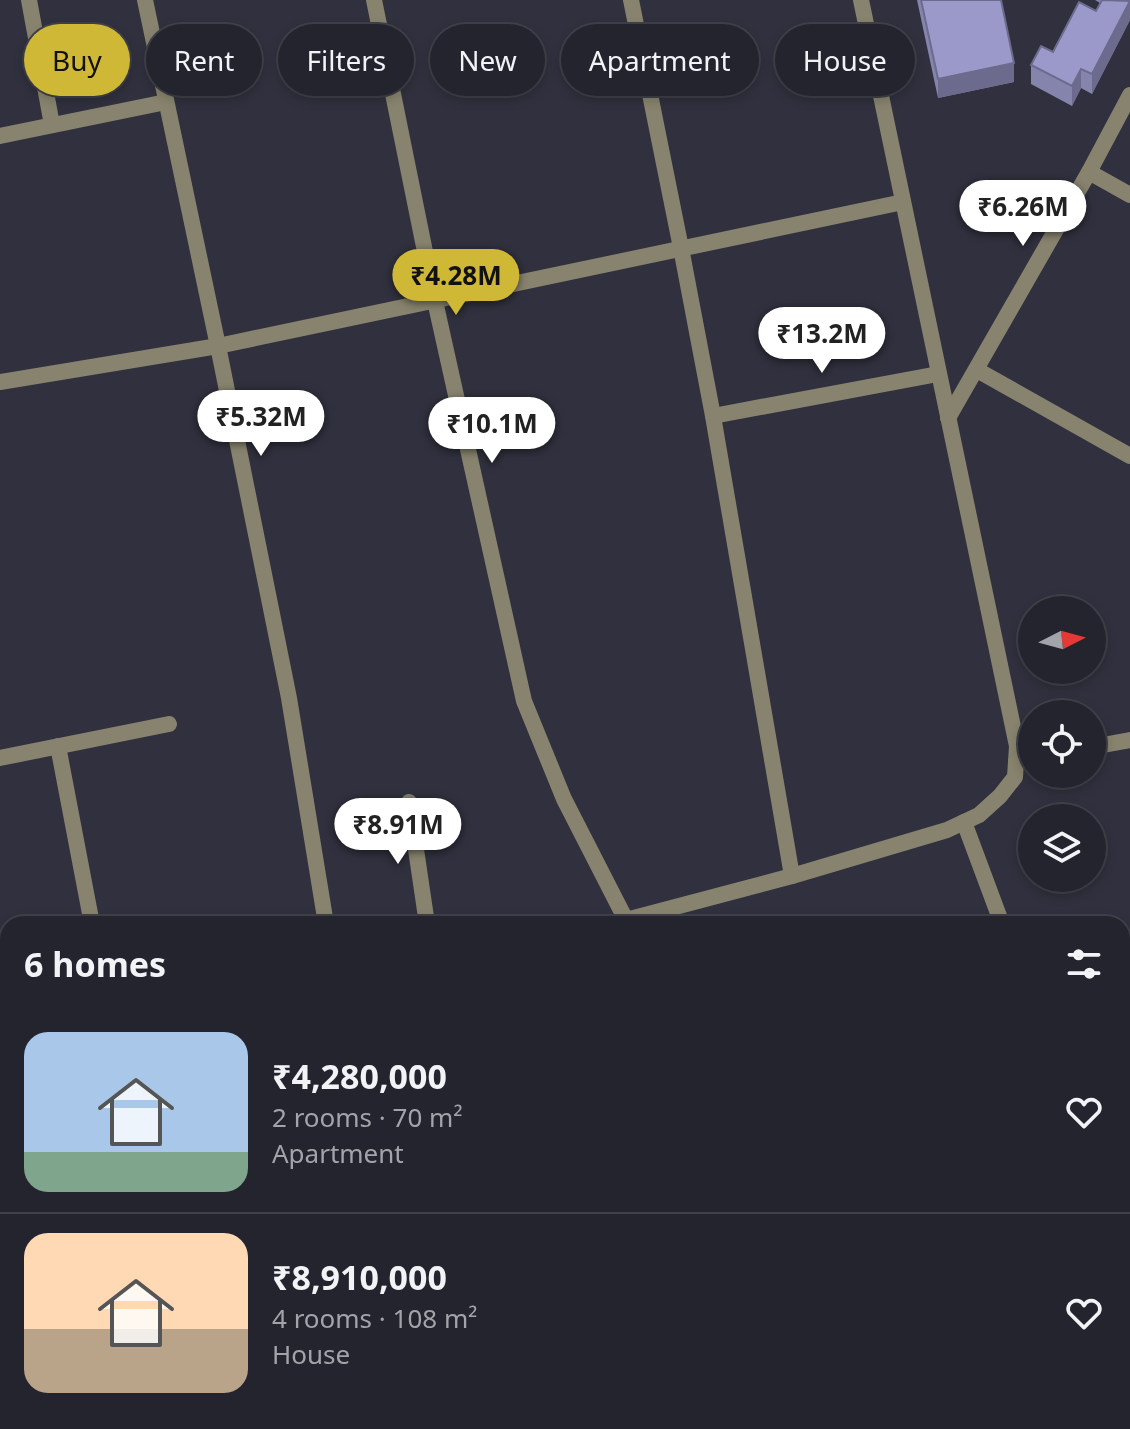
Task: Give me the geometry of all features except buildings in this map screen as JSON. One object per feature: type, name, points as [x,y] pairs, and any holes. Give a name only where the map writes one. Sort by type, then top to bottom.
[{"type":"street","points":[[29,0],[52,125]]},
{"type":"street","points":[[145,0],[289,698],[325,916]]},
{"type":"street","points":[[374,0],[435,301],[524,701],[564,799],[624,916]]},
{"type":"street","points":[[631,0],[713,416],[792,876]]},
{"type":"street","points":[[861,0],[1018,748]]},
{"type":"street","points":[[948,418],[1130,95]]},
{"type":"street","points":[[0,136],[166,102]]},
{"type":"street","points":[[1089,172],[1130,195]]},
{"type":"street","points":[[0,382],[218,346],[903,202]]},
{"type":"street","points":[[977,370],[1130,456]]},
{"type":"street","points":[[713,416],[938,374]]},
{"type":"street","points":[[0,758],[169,724]]},
{"type":"street","points":[[1106,744],[1130,740]]},
{"type":"street","points":[[58,746],[90,916]]},
{"type":"street","points":[[649,916],[947,830],[979,815],[1000,796],[1018,771]]},
{"type":"street","points":[[409,802],[426,916]]},
{"type":"street","points":[[964,822],[999,916]]}]
